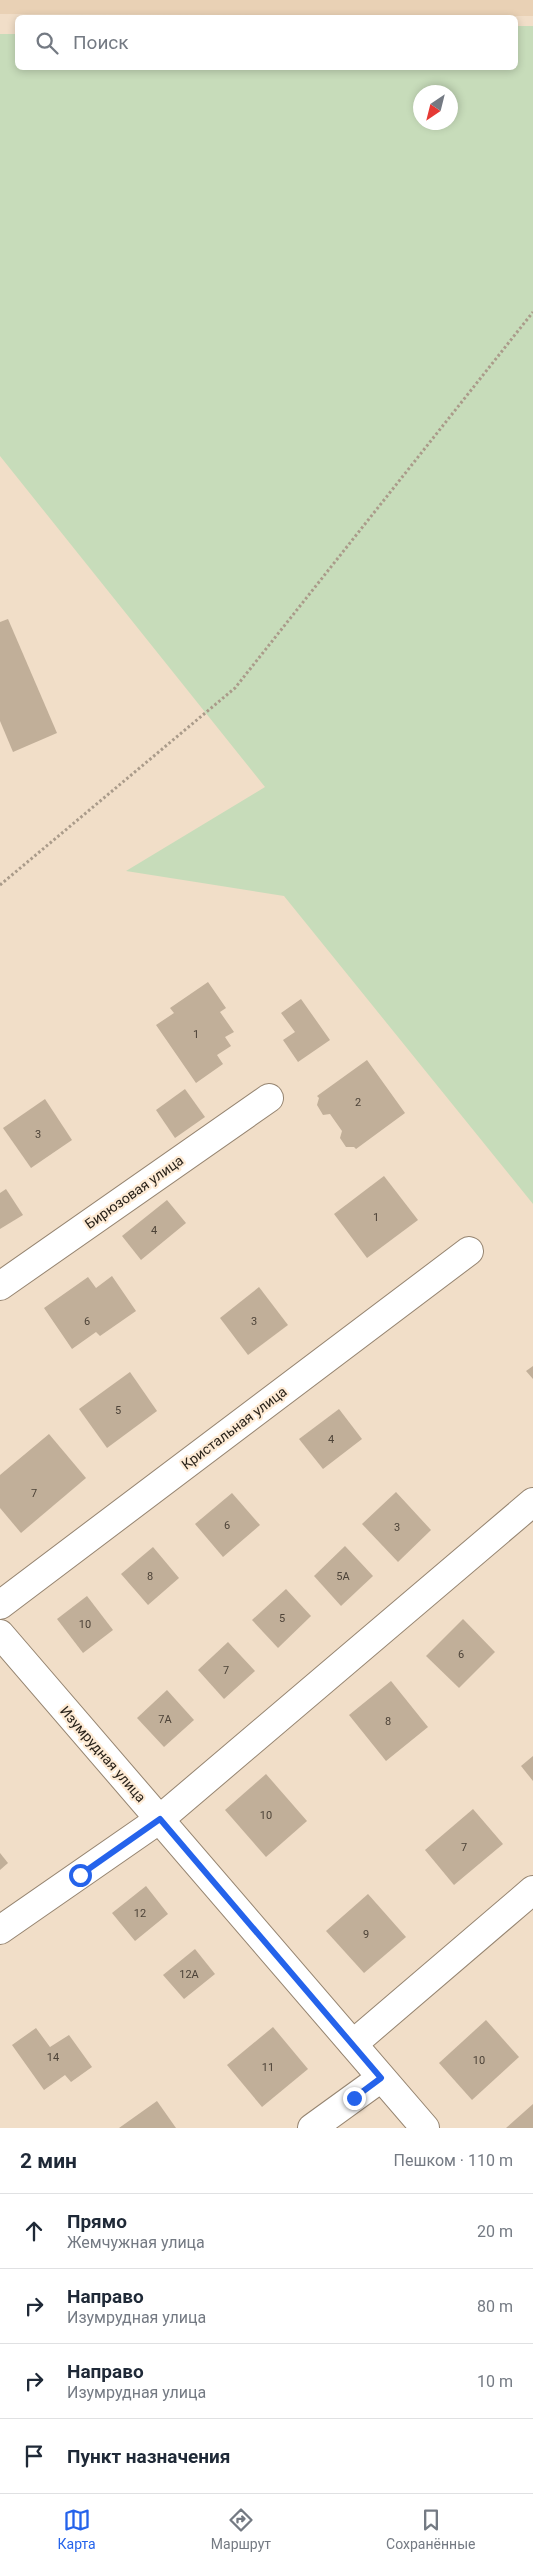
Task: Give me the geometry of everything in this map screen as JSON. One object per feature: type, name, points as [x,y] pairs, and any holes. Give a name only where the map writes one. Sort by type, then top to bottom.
[{"type":"street","name":"Бирюзовая улица","points":[[0,1286],[269,1098]]},
{"type":"street","name":"Кристальная улица","points":[[0,1605],[469,1251]]},
{"type":"street","points":[[0,1930],[160,1819],[533,1502]]},
{"type":"street","name":"Изумрудная улица","points":[[0,1634],[425,2128]]},
{"type":"street","points":[[353,2044],[533,1890]]},
{"type":"street","points":[[312,2128],[381,2078]]},
{"type":"path","points":[[0,885],[235,688],[533,312]]},
{"type":"shaded area","points":[[0,0],[533,0],[533,16],[0,14]]},
{"type":"green space","points":[[518,26],[533,26],[533,1204],[284,896],[126,871],[265,787],[0,456],[0,34],[15,34],[15,70],[518,70]]},
{"type":"building","points":[[8,619],[57,733],[13,752],[0,721],[0,622]]},
{"type":"building","points":[[208,982],[226,1008],[220,1012],[234,1032],[225,1037],[231,1046],[217,1055],[223,1064],[196,1083],[156,1025],[174,1013],[170,1008]]},
{"type":"building","points":[[301,999],[330,1040],[298,1062],[283,1040],[295,1032],[281,1013]]},
{"type":"building","points":[[367,1060],[405,1113],[356,1149],[354,1147],[346,1147],[340,1138],[342,1131],[330,1114],[323,1115],[317,1105],[319,1098],[317,1096]]},
{"type":"building","points":[[185,1089],[205,1117],[175,1138],[156,1110]]},
{"type":"building","points":[[45,1099],[72,1140],[31,1168],[3,1128]]},
{"type":"building","points":[[384,1176],[418,1220],[367,1258],[334,1214]]},
{"type":"building","points":[[6,1189],[23,1215],[0,1229],[0,1193]]},
{"type":"building","points":[[167,1200],[186,1223],[141,1260],[122,1236]]},
{"type":"building","points":[[112,1276],[136,1311],[100,1336],[96,1332],[72,1349],[44,1308],[88,1277],[96,1288]]},
{"type":"building","points":[[259,1287],[288,1325],[248,1355],[220,1318]]},
{"type":"building","points":[[533,1366],[533,1379],[526,1371]]},
{"type":"building","points":[[130,1372],[157,1411],[107,1448],[79,1409]]},
{"type":"building","points":[[339,1409],[362,1439],[323,1469],[299,1439]]},
{"type":"building","points":[[49,1434],[86,1478],[21,1533],[0,1508],[0,1475]]},
{"type":"building","points":[[396,1492],[431,1530],[398,1562],[362,1524]]},
{"type":"building","points":[[232,1493],[260,1525],[223,1557],[195,1524]]},
{"type":"building","points":[[345,1546],[373,1576],[341,1606],[314,1576]]},
{"type":"building","points":[[153,1547],[179,1578],[148,1605],[121,1574]]},
{"type":"building","points":[[286,1589],[311,1616],[278,1648],[252,1620]]},
{"type":"building","points":[[87,1596],[113,1630],[83,1653],[57,1619]]},
{"type":"building","points":[[463,1619],[495,1652],[459,1688],[426,1656]]},
{"type":"building","points":[[228,1642],[255,1671],[224,1699],[198,1670]]},
{"type":"building","points":[[391,1681],[428,1727],[386,1761],[349,1715]]},
{"type":"building","points":[[167,1690],[194,1720],[164,1747],[137,1718]]},
{"type":"building","points":[[533,1756],[533,1781],[521,1766]]},
{"type":"building","points":[[266,1774],[307,1821],[266,1857],[225,1810]]},
{"type":"building","points":[[473,1809],[503,1844],[454,1885],[425,1850]]},
{"type":"building","points":[[0,1853],[8,1863],[0,1870]]},
{"type":"building","points":[[146,1886],[168,1914],[135,1941],[112,1913]]},
{"type":"building","points":[[368,1894],[406,1937],[364,1973],[326,1931]]},
{"type":"building","points":[[195,1949],[215,1974],[184,1999],[163,1975]]},
{"type":"building","points":[[486,2020],[519,2057],[472,2100],[439,2063]]},
{"type":"building","points":[[273,2027],[308,2069],[262,2107],[227,2065]]},
{"type":"building","points":[[36,2028],[50,2047],[69,2035],[92,2067],[71,2082],[65,2075],[44,2090],[12,2045]]},
{"type":"building","points":[[157,2101],[176,2128],[119,2128]]},
{"type":"building","points":[[533,2104],[533,2128],[506,2128]]},
{"type":"route","points":[[80,1875],[160,1819],[381,2078],[354,2098]]}]
